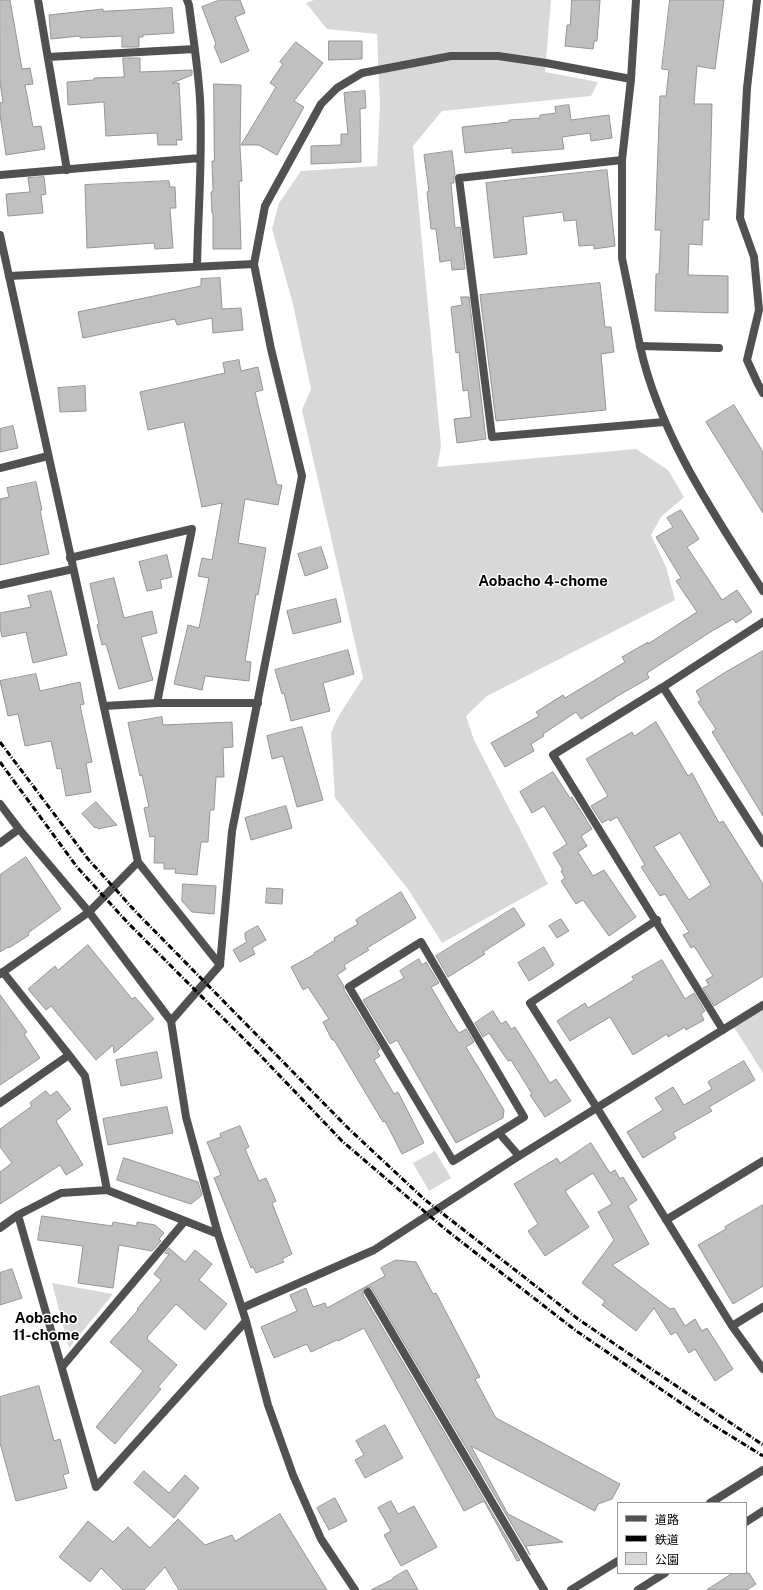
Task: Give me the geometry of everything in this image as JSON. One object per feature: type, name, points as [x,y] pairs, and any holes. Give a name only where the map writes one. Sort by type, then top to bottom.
[{"type":"street","points":[[38,0],[67,170]]},
{"type":"street","points":[[187,0],[195,49],[200,99],[197,266]]},
{"type":"street","points":[[636,0],[631,79],[622,160],[622,258],[643,360],[664,422],[709,507],[763,591]]},
{"type":"street","points":[[757,0],[747,88],[740,218],[754,257],[761,310],[747,360],[763,393]]},
{"type":"street","points":[[48,57],[195,49]]},
{"type":"street","points":[[171,1021],[220,965],[232,831],[302,476],[271,349],[254,264],[265,206],[321,104],[337,88],[362,73],[451,56],[498,56],[546,63],[631,79]]},
{"type":"street","points":[[0,175],[200,158]]},
{"type":"street","points":[[622,160],[459,178],[492,437],[664,422]]},
{"type":"street","points":[[0,235],[138,862],[220,965]]},
{"type":"street","points":[[9,276],[254,264]]},
{"type":"street","points":[[640,346],[719,348]]},
{"type":"street","points":[[0,468],[48,456]]},
{"type":"street","points":[[70,558],[192,529],[156,703]]},
{"type":"street","points":[[0,585],[73,568]]},
{"type":"street","points":[[723,1030],[657,920],[553,755],[763,622]]},
{"type":"street","points":[[663,686],[763,843]]},
{"type":"street","points":[[104,706],[156,703],[258,703]]},
{"type":"street","points":[[0,804],[19,829],[89,912],[171,1021],[186,1117],[218,1234],[246,1321],[268,1405],[293,1475],[321,1539],[355,1590]]},
{"type":"street","points":[[0,843],[19,829]]},
{"type":"street","points":[[107,1190],[85,1076],[1,973],[89,912],[138,862]]},
{"type":"street","points":[[657,920],[530,1003],[598,1108],[732,1326],[763,1369]]},
{"type":"street","points":[[421,942],[524,1117],[500,1133],[453,1161],[349,987],[421,942]]},
{"type":"street","points":[[242,1308],[374,1250],[518,1156],[763,1005]]},
{"type":"street","points":[[0,1103],[69,1055]]},
{"type":"street","points":[[500,1133],[518,1156]]},
{"type":"street","points":[[666,1220],[763,1161]]},
{"type":"street","points":[[0,1228],[18,1215],[60,1193],[107,1190],[184,1222],[218,1234]]},
{"type":"street","points":[[18,1215],[96,1487],[246,1321]]},
{"type":"street","points":[[62,1367],[184,1222]]},
{"type":"street","points":[[368,1292],[544,1590]]},
{"type":"street","points":[[732,1326],[763,1307]]},
{"type":"street","points":[[712,1502],[763,1470]]},
{"type":"street","points":[[747,1521],[763,1511]]},
{"type":"street","points":[[571,1590],[617,1562]]},
{"type":"street","points":[[638,1590],[663,1574]]},
{"type":"green space","points":[[314,0],[551,0],[545,72],[598,82],[591,96],[442,111],[413,146],[441,446],[437,467],[636,449],[668,470],[684,497],[661,517],[651,535],[666,567],[675,600],[487,696],[466,716],[474,740],[548,884],[442,943],[408,889],[335,798],[331,733],[338,717],[363,678],[302,410],[311,389],[293,304],[272,229],[279,203],[301,171],[377,166],[380,106],[377,34],[327,29],[306,3]]},
{"type":"green space","points":[[763,1005],[763,1073],[732,1024]]},
{"type":"green space","points":[[435,1151],[451,1178],[429,1191],[413,1163]]},
{"type":"green space","points":[[52,1283],[113,1294],[69,1348]]},
{"type":"building","points":[[0,0],[10,0],[22,69],[30,68],[33,84],[25,85],[33,127],[41,126],[45,149],[6,155],[0,115],[0,103],[3,102],[0,82]]},
{"type":"building","points":[[220,0],[240,0],[245,13],[235,17],[249,51],[221,63],[214,46],[216,44],[202,7]]},
{"type":"building","points":[[572,0],[600,0],[597,41],[594,41],[593,49],[565,46],[567,25],[570,25]]},
{"type":"building","points":[[670,0],[724,0],[715,69],[697,66],[694,104],[712,104],[709,220],[703,220],[702,245],[689,244],[688,275],[728,276],[728,313],[655,311],[656,274],[659,274],[661,230],[655,230],[660,96],[666,96],[669,70],[662,69]]},
{"type":"building","points":[[172,8],[174,33],[143,35],[143,37],[139,37],[139,47],[122,47],[122,36],[80,38],[80,36],[51,39],[49,15],[103,9],[103,11]]},
{"type":"building","points":[[329,41],[362,41],[362,59],[329,60]]},
{"type":"building","points":[[296,42],[323,63],[294,101],[304,107],[277,155],[259,145],[241,145],[276,87],[270,83],[283,64],[280,62]]},
{"type":"building","points":[[123,58],[140,58],[140,72],[192,70],[192,75],[172,83],[179,83],[182,140],[176,140],[177,145],[158,145],[157,133],[106,136],[104,102],[68,105],[67,82],[94,80],[94,78],[124,77]]},
{"type":"building","points":[[214,84],[241,85],[240,147],[242,181],[239,181],[241,249],[213,249],[213,213],[211,192],[213,191],[212,161],[214,161]]},
{"type":"building","points":[[365,91],[366,108],[360,109],[361,162],[311,164],[311,146],[341,145],[341,134],[348,134],[344,93]]},
{"type":"building","points":[[569,105],[571,120],[609,115],[612,138],[591,141],[590,133],[562,137],[564,149],[512,153],[512,148],[465,153],[462,127],[509,122],[509,120],[540,118],[540,115],[556,113],[555,107]]},
{"type":"building","points":[[452,151],[455,174],[454,183],[451,183],[455,228],[460,227],[465,269],[452,270],[451,260],[440,262],[436,229],[431,229],[427,192],[429,191],[424,155]]},
{"type":"building","points":[[607,170],[615,246],[594,249],[594,245],[579,246],[576,220],[564,221],[563,212],[523,217],[527,254],[494,258],[486,183]]},
{"type":"building","points":[[44,177],[46,194],[41,195],[43,213],[8,216],[6,194],[30,192],[28,178]]},
{"type":"building","points":[[169,181],[170,187],[175,187],[176,208],[170,208],[173,248],[155,249],[154,243],[87,248],[85,185]]},
{"type":"building","points":[[220,278],[222,309],[241,308],[243,330],[213,333],[212,318],[177,325],[175,319],[83,338],[78,312],[201,286],[201,279]]},
{"type":"building","points":[[600,283],[605,327],[611,327],[614,352],[601,354],[606,410],[496,421],[480,295]]},
{"type":"building","points":[[461,297],[469,297],[486,439],[457,443],[454,419],[471,417],[468,390],[463,391],[459,352],[456,353],[451,307],[462,305]]},
{"type":"building","points":[[239,360],[241,371],[258,367],[263,390],[255,392],[277,485],[282,485],[278,505],[245,499],[238,543],[266,548],[258,595],[256,594],[245,661],[251,662],[249,681],[205,676],[202,690],[174,684],[188,625],[199,628],[209,578],[198,576],[202,558],[212,560],[222,503],[202,507],[184,422],[148,430],[140,392],[225,373],[223,363]]},
{"type":"building","points":[[85,386],[86,411],[60,412],[58,388]]},
{"type":"building","points":[[734,405],[763,452],[763,513],[706,422]]},
{"type":"building","points":[[13,426],[18,448],[0,452],[0,429]]},
{"type":"building","points":[[36,482],[49,554],[0,565],[0,499],[9,497],[7,488]]},
{"type":"building","points":[[681,510],[699,539],[687,547],[722,600],[737,590],[752,612],[736,623],[733,619],[712,631],[647,673],[649,678],[581,719],[576,712],[531,744],[534,751],[505,767],[491,743],[539,716],[536,712],[563,695],[565,698],[625,662],[622,657],[648,642],[648,644],[697,612],[676,581],[681,578],[656,537],[673,527],[667,518]]},
{"type":"building","points":[[321,547],[328,568],[305,576],[298,554]]},
{"type":"building","points":[[167,555],[172,577],[160,580],[162,588],[147,591],[139,562]]},
{"type":"building","points":[[114,578],[124,618],[152,611],[157,633],[141,637],[153,680],[119,689],[106,644],[102,645],[90,584]]},
{"type":"building","points":[[51,591],[67,655],[33,663],[26,632],[2,637],[0,613],[31,607],[28,596]]},
{"type":"building","points":[[336,599],[341,622],[293,634],[287,611]]},
{"type":"building","points":[[348,650],[354,674],[323,683],[330,711],[291,721],[284,693],[282,694],[275,670]]},
{"type":"building","points":[[763,651],[763,816],[712,732],[716,729],[698,702],[701,700],[696,691]]},
{"type":"building","points":[[36,674],[40,691],[80,682],[84,704],[80,705],[92,762],[86,763],[91,792],[66,796],[61,768],[57,769],[51,741],[25,746],[18,714],[8,716],[0,681]]},
{"type":"building","points":[[162,717],[163,725],[232,722],[233,747],[223,748],[224,777],[216,777],[214,810],[210,810],[208,842],[201,842],[197,875],[175,873],[176,869],[164,869],[164,863],[154,863],[155,836],[150,837],[144,808],[149,807],[142,775],[140,776],[128,723]]},
{"type":"building","points":[[656,722],[688,776],[692,773],[719,823],[723,821],[763,884],[763,976],[714,1006],[703,988],[709,985],[706,980],[713,976],[694,946],[691,948],[683,935],[689,932],[665,894],[660,896],[641,867],[645,865],[617,817],[602,823],[591,806],[608,796],[586,759],[632,732],[634,736]],"holes":[[[680,833],[711,885],[689,900],[654,847]]]},
{"type":"building","points":[[302,727],[323,800],[297,807],[283,756],[272,759],[267,736]]},
{"type":"building","points":[[553,772],[570,798],[572,797],[592,829],[581,836],[587,846],[578,852],[593,876],[604,870],[636,917],[609,936],[583,900],[576,904],[561,881],[565,878],[561,871],[563,870],[553,853],[567,844],[544,806],[532,813],[520,792]]},
{"type":"building","points":[[96,802],[117,825],[98,829],[96,827],[95,828],[82,814]]},
{"type":"building","points":[[286,806],[292,828],[251,840],[245,818]]},
{"type":"building","points":[[26,857],[61,909],[28,933],[29,935],[0,952],[0,875]]},
{"type":"building","points":[[183,884],[216,886],[214,914],[192,912],[182,901]]},
{"type":"building","points":[[267,888],[283,889],[282,904],[266,903]]},
{"type":"building","points":[[401,892],[416,918],[367,948],[369,950],[344,965],[346,969],[337,975],[344,986],[344,990],[380,1049],[377,1051],[380,1056],[374,1060],[394,1094],[398,1092],[424,1143],[402,1154],[385,1121],[383,1122],[334,1040],[332,1040],[323,1022],[329,1019],[308,987],[303,990],[291,967],[315,954],[314,953],[335,940],[334,938],[358,924],[356,920]]},
{"type":"building","points":[[514,908],[525,925],[483,952],[485,954],[448,977],[436,956]]},
{"type":"building","points":[[561,919],[569,931],[557,938],[549,926]]},
{"type":"building","points":[[258,926],[266,940],[252,948],[255,954],[240,962],[233,950],[247,942],[245,933]]},
{"type":"building","points":[[88,945],[132,999],[135,997],[154,1019],[114,1053],[113,1045],[96,1060],[51,1006],[46,1010],[28,989],[55,966],[58,970]]},
{"type":"building","points":[[544,947],[554,965],[529,981],[518,963]]},
{"type":"building","points":[[419,959],[422,965],[426,962],[439,983],[431,987],[452,1023],[459,1033],[466,1029],[474,1042],[466,1047],[504,1110],[503,1118],[456,1143],[397,1040],[390,1044],[363,1000],[404,978],[400,971]]},
{"type":"building","points":[[662,960],[685,999],[694,993],[705,1011],[701,1014],[704,1020],[686,1030],[685,1027],[668,1037],[667,1034],[633,1055],[610,1017],[570,1041],[557,1021],[585,1003],[588,1008],[634,980],[632,977]]},
{"type":"building","points":[[0,995],[27,1032],[24,1034],[40,1058],[0,1085]]},
{"type":"building","points":[[493,1011],[501,1024],[506,1021],[511,1029],[515,1027],[550,1083],[556,1079],[571,1101],[545,1117],[530,1095],[532,1094],[511,1060],[508,1061],[489,1033],[483,1037],[475,1023]]},
{"type":"building","points":[[157,1052],[162,1078],[121,1086],[116,1060]]},
{"type":"building","points":[[744,1061],[755,1080],[709,1107],[712,1111],[673,1133],[676,1138],[643,1158],[627,1132],[663,1110],[655,1098],[673,1087],[684,1105],[712,1089],[708,1082]]},
{"type":"building","points":[[46,1091],[50,1096],[57,1091],[71,1109],[56,1121],[83,1165],[66,1175],[60,1165],[0,1204],[0,1172],[12,1163],[0,1147],[0,1129],[32,1106],[30,1103]]},
{"type":"building","points":[[167,1107],[173,1133],[108,1145],[103,1119]]},
{"type":"building","points":[[240,1126],[249,1147],[245,1149],[259,1181],[266,1178],[276,1201],[272,1203],[292,1254],[282,1259],[284,1262],[256,1273],[253,1267],[251,1268],[214,1178],[221,1175],[207,1142],[221,1137],[220,1134]]},
{"type":"building","points":[[591,1143],[610,1173],[615,1170],[620,1179],[623,1177],[637,1200],[628,1206],[649,1244],[612,1265],[670,1309],[674,1308],[685,1326],[695,1319],[702,1331],[707,1328],[733,1369],[715,1381],[695,1349],[689,1353],[676,1332],[671,1335],[654,1308],[636,1331],[602,1305],[605,1301],[582,1283],[614,1240],[598,1212],[612,1204],[593,1173],[565,1191],[589,1227],[545,1256],[528,1231],[538,1224],[514,1184],[557,1158],[560,1163]]},
{"type":"building","points":[[124,1158],[198,1182],[202,1195],[191,1204],[117,1180]]},
{"type":"building","points":[[763,1205],[763,1286],[733,1304],[698,1245]]},
{"type":"building","points":[[42,1216],[112,1226],[113,1222],[137,1226],[137,1222],[155,1225],[164,1233],[159,1239],[161,1241],[152,1251],[119,1245],[113,1288],[78,1283],[83,1246],[38,1240]]},
{"type":"building","points":[[169,1248],[185,1262],[195,1250],[212,1264],[199,1280],[227,1304],[205,1330],[176,1304],[148,1336],[147,1339],[177,1365],[158,1387],[161,1389],[115,1444],[96,1427],[143,1371],[110,1342],[138,1310],[137,1309],[161,1280],[154,1274],[169,1254],[165,1253]]},
{"type":"building","points":[[396,1260],[416,1262],[433,1294],[436,1293],[480,1377],[475,1379],[496,1418],[620,1484],[612,1499],[598,1504],[595,1511],[471,1446],[508,1514],[563,1542],[526,1546],[530,1555],[371,1287],[365,1288],[363,1295],[520,1560],[517,1561],[484,1501],[464,1511],[364,1328],[311,1352],[307,1344],[274,1358],[261,1327],[297,1311],[290,1295],[306,1288],[313,1307],[325,1303],[327,1308],[385,1276],[381,1268]]},
{"type":"building","points":[[12,1269],[22,1298],[0,1305],[0,1273]]},
{"type":"building","points":[[39,1386],[54,1441],[60,1439],[69,1473],[63,1475],[67,1488],[16,1501],[0,1443],[0,1397]]},
{"type":"building","points":[[385,1425],[403,1458],[365,1478],[355,1460],[364,1455],[356,1441]]},
{"type":"building","points":[[144,1471],[169,1493],[185,1475],[199,1488],[174,1518],[134,1483]]},
{"type":"building","points":[[335,1498],[347,1521],[329,1530],[317,1508]]},
{"type":"building","points":[[391,1501],[398,1514],[414,1506],[437,1547],[401,1566],[384,1535],[391,1531],[378,1508]]},
{"type":"building","points":[[280,1514],[327,1590],[179,1590],[165,1567],[144,1590],[123,1590],[101,1568],[90,1582],[59,1557],[88,1521],[113,1542],[128,1527],[150,1548],[178,1519],[205,1545],[232,1535],[235,1541]]},
{"type":"building","points":[[407,1570],[418,1590],[371,1590],[393,1579]]},
{"type":"building","points":[[749,1573],[756,1584],[747,1590],[707,1590],[731,1574]]},
{"type":"railway","points":[[0,742],[88,859],[136,912],[349,1129],[424,1199],[578,1319],[763,1445]]},
{"type":"railway","points":[[0,762],[77,867],[128,923],[259,1054],[342,1141],[445,1229],[575,1330],[713,1425],[763,1456]]},
{"type":"district","name":"Aobacho 4-chome","points":[[543,581]]},
{"type":"district","name":"Aobacho 11-chome","points":[[46,1326]]}]
